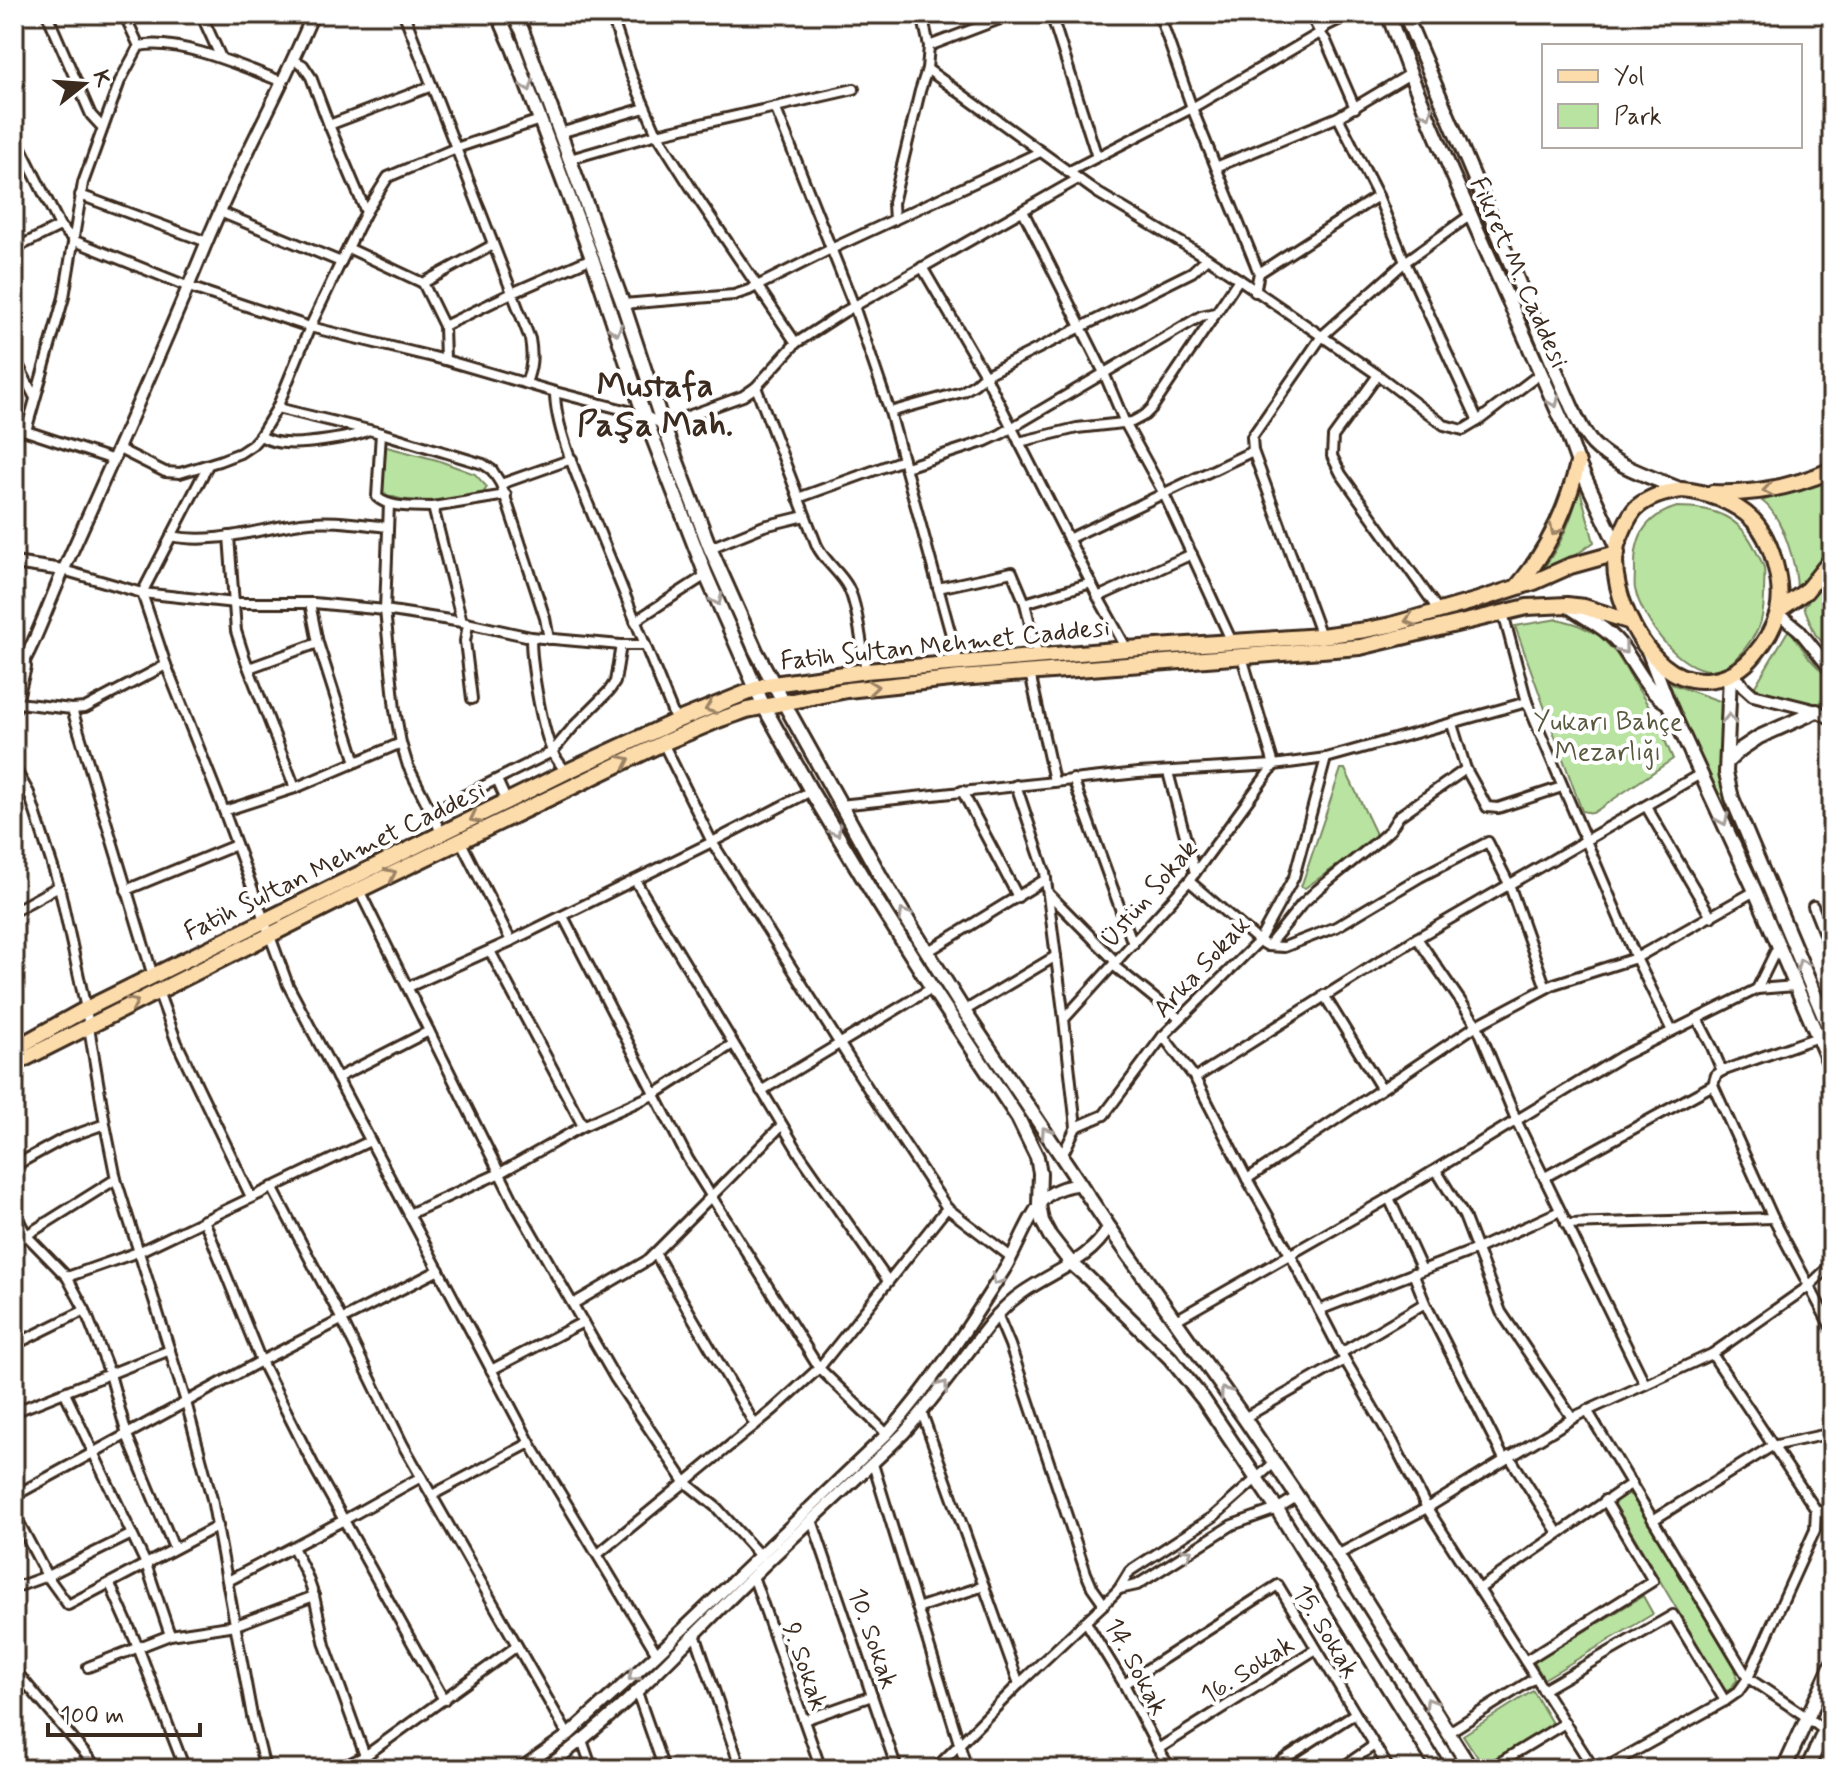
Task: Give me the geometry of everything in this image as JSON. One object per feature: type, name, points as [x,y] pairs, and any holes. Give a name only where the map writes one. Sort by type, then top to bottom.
[{"type":"main road","points":[[498,14],[592,258],[644,415],[706,575],[764,707],[811,791],[932,988],[1018,1118],[1032,1144],[1040,1173],[1039,1205],[1042,1221],[1050,1236],[1071,1263],[1178,1367],[1203,1399],[1277,1509],[1439,1769]]},
{"type":"main road","points":[[515,14],[710,548],[773,683],[840,805],[964,1011],[1109,1227],[1337,1555],[1471,1769]]},
{"type":"main road","name":"Fikret M. Caddesi","points":[[1388,14],[1410,74],[1617,549]]},
{"type":"main road","points":[[1405,14],[1582,426],[1592,443],[1603,452],[1624,465],[1682,490]]},
{"type":"main road","points":[[1516,589],[1556,529],[1578,463]]},
{"type":"main road","points":[[1700,492],[1730,504],[1755,522],[1775,562],[1779,584],[1778,611],[1762,645],[1743,667],[1732,674],[1724,678],[1698,680],[1678,674],[1664,665],[1631,622],[1620,594],[1616,567],[1617,549],[1627,520],[1637,507],[1666,492],[1682,490],[1738,494],[1761,492],[1832,470]]},
{"type":"main road","name":"Fatih Sultan Mehmet Caddesi","points":[[14,1049],[153,976],[267,927],[566,772],[676,721],[773,683],[866,671],[1321,636],[1391,625],[1516,589],[1617,549]]},
{"type":"main road","points":[[1778,611],[1806,591],[1832,559]]},
{"type":"main road","points":[[1567,605],[1615,639],[1652,691],[1668,703]]},
{"type":"main road","points":[[14,1064],[158,991],[267,927],[359,890],[663,743],[718,720],[764,707],[847,690],[1360,647],[1527,607],[1584,607],[1631,622]]},
{"type":"main road","points":[[1647,646],[1668,703],[1755,891],[1832,1070]]},
{"type":"main road","points":[[1732,674],[1726,773],[1732,798],[1832,1036]]},
{"type":"main road","points":[[1727,762],[1759,737],[1817,711]]},
{"type":"main road","points":[[1784,1769],[1832,1664]]},
{"type":"main road","points":[[1807,1769],[1828,1736],[1832,1715]]},
{"type":"street","points":[[47,14],[91,115],[102,127]]},
{"type":"street","points":[[124,14],[139,46]]},
{"type":"street","points":[[201,14],[221,58]]},
{"type":"street","points":[[166,665],[85,708],[15,706],[27,658],[63,570],[119,449],[220,212],[313,14]]},
{"type":"street","points":[[404,14],[530,339],[531,368],[526,383]]},
{"type":"street","points":[[522,30],[523,14]]},
{"type":"street","points":[[611,14],[622,52],[657,134],[796,343]]},
{"type":"street","points":[[894,220],[893,203],[927,69],[929,46],[922,14]]},
{"type":"street","points":[[929,46],[1013,14]]},
{"type":"street","points":[[1051,14],[1097,157]]},
{"type":"street","points":[[1159,14],[1192,108],[1259,273],[1255,292]]},
{"type":"street","points":[[1310,14],[1326,41],[1355,108]]},
{"type":"street","points":[[1068,172],[1192,108],[1351,14]]},
{"type":"street","points":[[139,46],[163,44],[221,58],[283,82]]},
{"type":"street","points":[[26,431],[64,297],[80,195],[120,81],[139,46]]},
{"type":"street","points":[[294,60],[303,65],[311,77],[366,212]]},
{"type":"street","points":[[927,69],[1098,193],[1239,279],[1378,375],[1444,425],[1463,430],[1541,373]]},
{"type":"street","points":[[1216,167],[1338,117],[1410,74]]},
{"type":"street","points":[[329,125],[432,86]]},
{"type":"street","points":[[570,159],[657,134],[854,89]]},
{"type":"street","points":[[775,107],[854,306],[890,412],[959,664]]},
{"type":"street","points":[[560,133],[645,108]]},
{"type":"street","points":[[1338,117],[1378,196],[1478,421]]},
{"type":"street","points":[[119,449],[172,474],[208,465],[252,445],[277,408],[341,262],[388,177],[456,148],[540,120]]},
{"type":"street","points":[[14,134],[60,226],[75,241],[189,287],[310,327],[445,360],[644,415],[663,425],[743,396],[756,387],[796,343],[854,306],[1078,179]]},
{"type":"street","points":[[623,304],[734,295],[1040,152]]},
{"type":"street","points":[[80,195],[207,242]]},
{"type":"street","points":[[1259,273],[1378,196]]},
{"type":"street","points":[[1023,211],[1104,373],[1125,423],[1164,494],[1232,642]]},
{"type":"street","points":[[220,212],[341,262]]},
{"type":"street","points":[[1321,636],[1251,443],[1255,432],[1322,336],[1405,262],[1472,214]]},
{"type":"street","points":[[14,249],[60,226]]},
{"type":"street","points":[[423,283],[493,245]]},
{"type":"street","points":[[348,248],[423,283],[444,326],[445,360]]},
{"type":"street","points":[[444,326],[592,258]]},
{"type":"street","points":[[890,412],[962,392],[985,375],[1192,272],[1207,258]]},
{"type":"street","points":[[922,267],[985,375],[1127,649]]},
{"type":"street","points":[[1019,442],[1088,426],[1140,419],[1152,408],[1239,279]]},
{"type":"street","points":[[798,498],[905,463],[986,441],[1201,316],[1215,313]]},
{"type":"street","points":[[14,357],[35,398]]},
{"type":"street","points":[[1378,375],[1333,437],[1332,456],[1341,474],[1439,611]]},
{"type":"street","points":[[756,387],[817,546],[852,596],[866,671]]},
{"type":"street","points":[[555,392],[557,418],[572,459],[676,721]]},
{"type":"street","points":[[277,408],[381,433],[483,464],[492,470],[506,495],[549,639]]},
{"type":"street","points":[[14,427],[114,460]]},
{"type":"street","points":[[260,436],[279,443],[296,444],[356,435],[368,430]]},
{"type":"street","points":[[381,433],[379,500],[389,504],[433,507],[506,495]]},
{"type":"street","points":[[1068,539],[1253,451]]},
{"type":"street","points":[[501,484],[572,459]]},
{"type":"street","points":[[208,465],[142,593],[166,665],[288,985],[530,1443],[657,1654]]},
{"type":"street","points":[[389,504],[385,610],[395,710],[408,766],[442,834]]},
{"type":"street","points":[[433,507],[465,624],[472,699]]},
{"type":"street","points":[[710,548],[764,526],[805,516]]},
{"type":"street","points":[[171,536],[198,539],[229,536],[314,522],[388,527]]},
{"type":"street","points":[[229,536],[236,631],[295,788]]},
{"type":"street","points":[[1098,597],[1192,554]]},
{"type":"street","points":[[14,563],[63,570],[142,593],[235,603],[310,603],[385,610],[531,637],[645,645]]},
{"type":"street","points":[[938,588],[1012,572],[1025,603],[1038,657]]},
{"type":"street","points":[[635,621],[706,575]]},
{"type":"street","points":[[1025,603],[1091,583]]},
{"type":"street","points":[[310,603],[318,643],[356,762]]},
{"type":"street","points":[[1778,611],[1799,630],[1832,671]]},
{"type":"street","points":[[1503,613],[1527,702],[1636,958],[1672,1031]]},
{"type":"street","points":[[531,637],[537,687],[552,752],[566,772]]},
{"type":"street","points":[[249,668],[318,643]]},
{"type":"street","points":[[431,812],[552,752],[615,682],[621,645]]},
{"type":"street","points":[[1242,657],[1274,765]]},
{"type":"street","points":[[14,679],[27,658]]},
{"type":"street","points":[[1030,673],[1054,781]]},
{"type":"street","points":[[1732,674],[1753,695],[1817,711],[1832,719]]},
{"type":"street","points":[[840,805],[1073,779],[1274,765],[1326,758],[1527,702]]},
{"type":"street","points":[[72,709],[153,976]]},
{"type":"street","points":[[1452,724],[1466,769],[1485,805],[1491,809],[1562,787]]},
{"type":"street","points":[[224,811],[295,788],[401,743]]},
{"type":"street","points":[[663,743],[712,842],[947,1208],[1011,1257]]},
{"type":"street","name":"Arka Sokak","points":[[1076,1127],[1104,1115],[1163,1036],[1259,941],[1294,877],[1326,758]]},
{"type":"street","name":"Üstün Sokak","points":[[1064,1019],[1192,877],[1274,765]]},
{"type":"street","points":[[14,767],[29,793],[59,886],[86,1009],[116,1179],[186,1402],[212,1499],[252,1716],[265,1769]]},
{"type":"street","points":[[1268,946],[1302,904],[1379,840],[1399,816],[1466,769]]},
{"type":"street","points":[[1168,772],[1192,877],[1259,941],[1268,946],[1284,947],[1336,927],[1420,877],[1488,842],[1509,884],[1546,988]]},
{"type":"street","points":[[1195,1078],[1417,938],[1702,773]]},
{"type":"street","points":[[1073,779],[1133,944]]},
{"type":"street","points":[[497,780],[507,802]]},
{"type":"street","points":[[1016,785],[1046,879],[1064,1019],[1076,1127],[1062,1156]]},
{"type":"street","points":[[408,987],[563,916],[811,791]]},
{"type":"street","points":[[962,791],[1018,897]]},
{"type":"street","points":[[1646,806],[1711,917]]},
{"type":"street","points":[[460,840],[511,941]]},
{"type":"street","points":[[126,890],[236,845]]},
{"type":"street","points":[[927,952],[1046,879]]},
{"type":"street","points":[[635,880],[801,1156],[888,1281]]},
{"type":"street","points":[[14,911],[59,886]]},
{"type":"street","points":[[359,890],[514,1202],[615,1378],[685,1482],[717,1508],[761,1557]]},
{"type":"street","points":[[1247,1179],[1477,1025],[1554,984],[1636,958],[1755,891]]},
{"type":"street","points":[[1048,892],[1115,963],[1180,1019]]},
{"type":"street","points":[[1813,906],[1832,954]]},
{"type":"street","points":[[563,916],[688,1159],[711,1196],[819,1368],[887,1434]]},
{"type":"street","points":[[1417,938],[1477,1025],[1517,1122],[1645,1384]]},
{"type":"street","points":[[1757,989],[1779,945]]},
{"type":"street","points":[[490,951],[583,1126]]},
{"type":"street","points":[[964,1011],[1056,956]]},
{"type":"street","points":[[1174,1321],[1291,1256],[1622,1056],[1757,989],[1796,986]]},
{"type":"street","points":[[761,1091],[932,988]]},
{"type":"street","points":[[158,991],[177,1043],[251,1197]]},
{"type":"street","points":[[1324,995],[1381,1088]]},
{"type":"street","points":[[1698,1020],[1722,1071]]},
{"type":"street","points":[[337,1078],[429,1031]]},
{"type":"street","points":[[1163,1036],[1195,1078],[1427,1508],[1594,1769]]},
{"type":"street","points":[[1818,1037],[1722,1071],[1716,1075],[1713,1085],[1773,1218],[1832,1329]]},
{"type":"street","points":[[409,1214],[500,1173],[583,1126],[655,1094],[733,1044]]},
{"type":"street","points":[[1545,1177],[1713,1085]]},
{"type":"street","points":[[14,1166],[63,1139],[105,1124]]},
{"type":"street","points":[[573,1304],[648,1260],[782,1125]]},
{"type":"street","points":[[67,1277],[138,1252],[370,1141]]},
{"type":"street","points":[[1436,1170],[1464,1216],[1501,1312],[1572,1418]]},
{"type":"street","points":[[14,1243],[116,1179]]},
{"type":"street","points":[[520,1769],[568,1735],[657,1654],[887,1434],[915,1402],[981,1306],[1039,1205],[1060,1188],[1081,1184]]},
{"type":"street","points":[[272,1187],[403,1445],[568,1735]]},
{"type":"street","points":[[1389,1198],[1418,1272],[1425,1303],[1507,1457],[1558,1533]]},
{"type":"street","points":[[598,1554],[819,1368],[947,1208]]},
{"type":"street","points":[[14,1211],[27,1236],[67,1277],[85,1310],[110,1374],[127,1435],[174,1548]]},
{"type":"street","points":[[1319,1310],[1477,1249],[1560,1211]]},
{"type":"street","points":[[1566,1224],[1773,1218]]},
{"type":"street","points":[[204,1220],[261,1361],[316,1470],[444,1700]]},
{"type":"street","points":[[544,1769],[637,1692],[753,1576],[873,1464],[922,1413],[997,1314],[1022,1293],[1094,1249],[1109,1227]]},
{"type":"street","points":[[655,1253],[755,1425]]},
{"type":"street","points":[[1337,1555],[1427,1508],[1572,1418],[1712,1354],[1809,1286],[1832,1264]]},
{"type":"street","points":[[14,1496],[261,1361],[439,1270]]},
{"type":"street","points":[[1244,1418],[1425,1303]]},
{"type":"street","points":[[14,1345],[85,1310]]},
{"type":"street","points":[[997,1314],[1086,1573],[1104,1604]]},
{"type":"street","points":[[491,1370],[583,1322]]},
{"type":"street","points":[[14,1412],[170,1350]]},
{"type":"street","points":[[1603,1769],[1738,1692],[1748,1678],[1815,1530],[1816,1510],[1712,1354]]},
{"type":"street","points":[[65,1393],[146,1564],[170,1635]]},
{"type":"street","points":[[1587,1410],[1748,1678],[1808,1718],[1828,1736]]},
{"type":"street","points":[[922,1413],[1019,1684]]},
{"type":"street","points":[[1653,1520],[1772,1446],[1832,1433]]},
{"type":"street","points":[[432,1495],[530,1443]]},
{"type":"street","name":"14. Sokak","points":[[1171,1769],[1086,1622],[1119,1589],[1130,1571],[1213,1517],[1274,1463]]},
{"type":"street","points":[[873,1464],[967,1769]]},
{"type":"street","points":[[228,1581],[421,1477]]},
{"type":"street","points":[[1479,1589],[1632,1483]]},
{"type":"street","name":"14. Sokak","points":[[1119,1589],[1137,1585],[1232,1525],[1277,1509],[1296,1497]]},
{"type":"street","points":[[1525,1661],[1653,1581],[1605,1500]]},
{"type":"street","points":[[1816,1510],[1832,1516]]},
{"type":"street","points":[[14,1513],[47,1576],[68,1605],[218,1526]]},
{"type":"street","name":"10. Sokak","points":[[812,1520],[897,1769]]},
{"type":"street","points":[[14,1588],[47,1576],[132,1534]]},
{"type":"street","points":[[293,1547],[307,1576],[325,1645],[372,1769]]},
{"type":"street","name":"9. Sokak","points":[[753,1576],[821,1769]]},
{"type":"street","points":[[110,1584],[185,1769]]},
{"type":"street","name":"15. Sokak","points":[[1124,1684],[1278,1585],[1389,1769]]},
{"type":"street","points":[[917,1608],[984,1586]]},
{"type":"street","points":[[88,1667],[170,1635],[236,1625],[314,1596]]},
{"type":"street","points":[[1543,1690],[1673,1615],[1725,1701]]},
{"type":"street","points":[[935,1769],[1086,1622]]},
{"type":"street","points":[[695,1634],[741,1769]]},
{"type":"street","points":[[338,1769],[365,1756],[517,1646]]},
{"type":"street","name":"16. Sokak","points":[[1158,1749],[1316,1649]]},
{"type":"street","points":[[14,1669],[18,1682],[98,1769]]},
{"type":"street","points":[[1449,1732],[1535,1678]]},
{"type":"street","points":[[637,1692],[664,1769]]},
{"type":"street","points":[[804,1720],[872,1696]]},
{"type":"street","points":[[1269,1769],[1354,1714]]},
{"type":"street","points":[[1489,1769],[1565,1723]]},
{"type":"street","points":[[582,1740],[592,1769]]},
{"type":"street","points":[[1340,1769],[1373,1746]]},
{"type":"green space","points":[[383,446],[475,474],[487,487],[482,495],[443,500],[417,501],[392,497],[380,492]]},
{"type":"green space","points":[[1832,476],[1832,550],[1797,591],[1794,568],[1782,529],[1770,508],[1762,501]]},
{"type":"green space","points":[[1580,490],[1594,542],[1573,557],[1540,573],[1564,533]]},
{"type":"green space","points":[[1677,507],[1703,509],[1734,522],[1750,539],[1763,566],[1764,603],[1760,625],[1741,653],[1722,668],[1708,670],[1680,657],[1646,616],[1635,589],[1636,548],[1643,530],[1656,517]]},
{"type":"green space","points":[[1832,572],[1832,653],[1815,634],[1804,607]]},
{"type":"green space","name":"Yukarı Bahçe Mezarlığı","points":[[1558,619],[1599,635],[1616,653],[1654,715],[1673,759],[1593,813],[1582,811],[1515,626]]},
{"type":"green space","points":[[1789,629],[1810,659],[1832,682],[1832,710],[1754,688]]},
{"type":"green space","points":[[1669,683],[1728,704],[1727,792],[1832,1042],[1832,1056],[1704,767]]},
{"type":"green space","points":[[1341,769],[1345,769],[1375,832],[1375,839],[1305,888],[1301,887]]},
{"type":"green space","points":[[1632,1495],[1735,1668],[1737,1680],[1729,1690],[1725,1691],[1613,1501]]},
{"type":"green space","points":[[1643,1596],[1653,1614],[1544,1679],[1534,1662]]},
{"type":"green space","points":[[1533,1691],[1553,1725],[1484,1767],[1463,1735]]},
{"type":"district","name":"Mustafa Paşa Mah.","points":[[655,404]]}]
